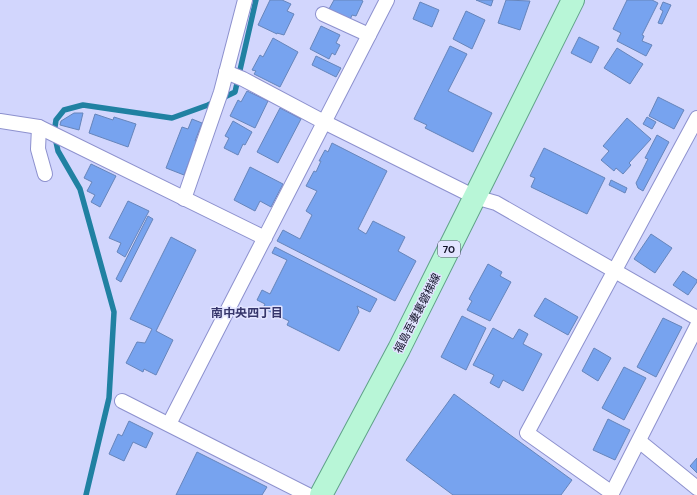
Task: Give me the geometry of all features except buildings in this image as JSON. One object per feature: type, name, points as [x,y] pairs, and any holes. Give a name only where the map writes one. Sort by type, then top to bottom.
[{"type":"main road","name":"福島吾妻裏磐梯線","points":[[321,495],[399,349],[573,0]]},
{"type":"street","points":[[184,199],[221,92],[234,75],[245,0]]},
{"type":"street","points":[[169,424],[387,0]]},
{"type":"street","points":[[323,14],[369,35]]},
{"type":"street","points":[[234,75],[324,122],[475,197],[496,203],[697,318]]},
{"type":"street","points":[[697,118],[527,433],[611,494],[697,326]]},
{"type":"street","points":[[0,121],[39,127],[265,238]]},
{"type":"street","points":[[39,127],[38,150],[45,174]]},
{"type":"street","points":[[122,401],[308,495]]},
{"type":"street","points":[[639,441],[697,488]]},
{"type":"waterway","points":[[86,495],[109,398],[114,312],[80,189],[58,151],[54,133],[56,120],[64,110],[83,105],[172,118],[208,105],[235,92],[256,0]]},
{"type":"district","name":"南中央四丁目","points":[[247,313]]}]
